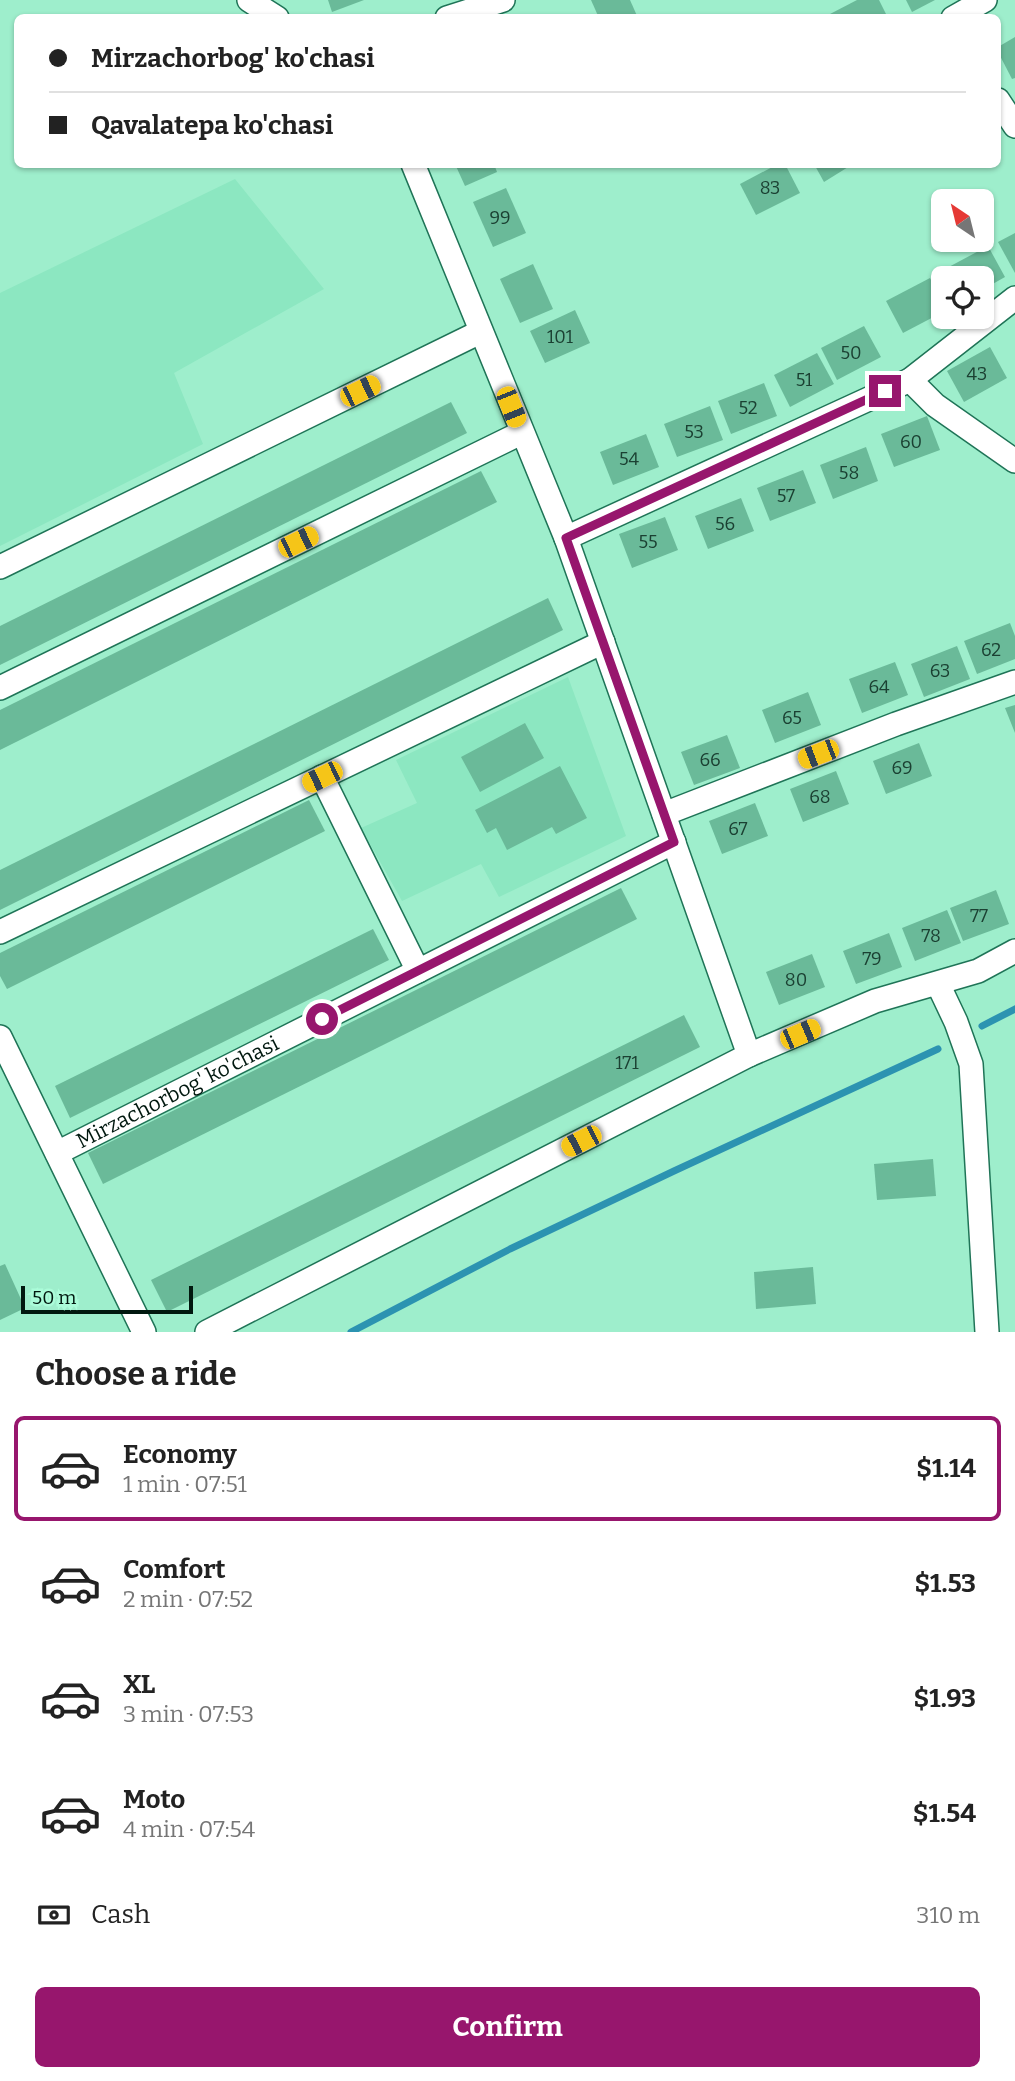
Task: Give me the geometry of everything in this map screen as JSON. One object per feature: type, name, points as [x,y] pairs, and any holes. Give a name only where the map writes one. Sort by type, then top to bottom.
[{"type":"street","points":[[249,0],[271,14]]},
{"type":"street","points":[[459,14],[503,0]]},
{"type":"street","points":[[960,14],[985,0]]},
{"type":"street","points":[[1001,105],[1015,126]]},
{"type":"street","points":[[415,168],[566,538],[750,1055]]},
{"type":"street","points":[[566,538],[910,380],[1015,298]]},
{"type":"street","points":[[0,567],[480,332]]},
{"type":"street","points":[[910,380],[935,405],[1015,461]]},
{"type":"street","points":[[0,688],[521,433]]},
{"type":"street","points":[[0,932],[603,642]]},
{"type":"street","points":[[664,814],[1015,681]]},
{"type":"street","points":[[322,777],[418,971]]},
{"type":"street","name":"Mirzachorbog' ko'chasi","points":[[57,1153],[674,842]]},
{"type":"street","points":[[207,1332],[750,1055],[875,1001],[978,971],[1015,951]]},
{"type":"street","points":[[938,984],[956,1022],[971,1064],[987,1332]]},
{"type":"street","points":[[0,1037],[144,1332]]},
{"type":"shaded area","points":[[235,179],[324,289],[174,373],[203,444],[0,546],[0,293]]},
{"type":"shaded area","points":[[568,677],[626,836],[499,897],[481,864],[402,901],[361,828],[417,803],[396,760]]},
{"type":"building","points":[[328,0],[364,0],[332,12]]},
{"type":"building","points":[[591,0],[630,0],[636,14],[597,14]]},
{"type":"building","points":[[857,0],[879,0],[886,14],[830,14]]},
{"type":"building","points":[[906,0],[935,0],[912,12]]},
{"type":"building","points":[[1015,37],[1015,78],[1012,79],[1001,58],[1001,45]]},
{"type":"building","points":[[457,168],[496,168],[497,172],[465,186]]},
{"type":"building","points":[[770,168],[787,168],[800,193],[756,215],[740,184]]},
{"type":"building","points":[[816,168],[847,168],[824,182]]},
{"type":"building","points":[[506,188],[526,233],[493,247],[473,202]]},
{"type":"building","points":[[1015,233],[1015,273],[998,242]]},
{"type":"building","points":[[977,252],[991,252],[1005,277],[994,283],[994,266],[951,266]]},
{"type":"building","points":[[533,264],[553,309],[520,323],[500,279]]},
{"type":"building","points":[[930,278],[931,280],[931,318],[903,333],[886,301]]},
{"type":"building","points":[[575,310],[590,343],[545,363],[530,331]]},
{"type":"building","points":[[864,326],[881,357],[837,380],[821,348]]},
{"type":"building","points":[[990,347],[1007,378],[964,402],[947,371]]},
{"type":"building","points":[[817,353],[834,384],[790,407],[774,375]]},
{"type":"building","points":[[764,383],[777,416],[731,434],[718,401]]},
{"type":"building","points":[[451,402],[467,433],[0,665],[0,626]]},
{"type":"building","points":[[710,406],[723,440],[677,457],[664,424]]},
{"type":"building","points":[[927,416],[940,450],[894,467],[881,434]]},
{"type":"building","points":[[646,434],[659,467],[613,485],[600,452]]},
{"type":"building","points":[[866,447],[878,481],[833,499],[820,465]]},
{"type":"building","points":[[803,470],[816,503],[770,521],[757,488]]},
{"type":"building","points":[[481,471],[497,502],[0,750],[0,710]]},
{"type":"building","points":[[741,498],[754,531],[708,549],[695,516]]},
{"type":"building","points":[[665,517],[678,550],[632,568],[619,534]]},
{"type":"building","points":[[548,598],[563,630],[0,910],[0,870]]},
{"type":"building","points":[[1010,623],[1015,636],[1015,659],[977,674],[964,641]]},
{"type":"building","points":[[957,646],[970,679],[924,697],[911,664]]},
{"type":"building","points":[[895,662],[908,695],[862,713],[849,679]]},
{"type":"building","points":[[808,692],[821,725],[775,743],[762,710]]},
{"type":"building","points":[[1015,705],[1015,733],[1005,708]]},
{"type":"building","points":[[525,723],[544,758],[480,792],[461,757]]},
{"type":"building","points":[[727,735],[740,768],[694,785],[681,752]]},
{"type":"building","points":[[919,743],[932,776],[886,794],[873,761]]},
{"type":"building","points":[[560,766],[587,818],[556,834],[552,827],[507,850],[496,828],[487,833],[475,810]]},
{"type":"building","points":[[836,771],[849,804],[803,822],[790,789]]},
{"type":"building","points":[[309,800],[325,831],[7,989],[0,976],[0,953]]},
{"type":"building","points":[[755,803],[768,836],[722,854],[709,821]]},
{"type":"building","points":[[621,888],[637,919],[103,1184],[88,1153]]},
{"type":"building","points":[[996,890],[1009,924],[963,941],[950,908]]},
{"type":"building","points":[[947,910],[961,943],[915,961],[902,928]]},
{"type":"building","points":[[373,929],[389,960],[70,1118],[55,1086]]},
{"type":"building","points":[[889,933],[902,967],[856,984],[843,951]]},
{"type":"building","points":[[812,954],[825,987],[779,1005],[766,972]]},
{"type":"building","points":[[684,1015],[700,1047],[167,1312],[151,1280]]},
{"type":"building","points":[[933,1159],[936,1196],[877,1200],[874,1164]]},
{"type":"building","points":[[5,1264],[25,1308],[0,1320],[0,1266]]},
{"type":"building","points":[[813,1267],[816,1304],[756,1309],[754,1272]]},
{"type":"waterway","points":[[982,1026],[1015,1009]]},
{"type":"waterway","points":[[351,1332],[510,1249],[938,1049]]},
{"type":"route","points":[[322,1019],[674,842],[566,538],[885,391]]}]
